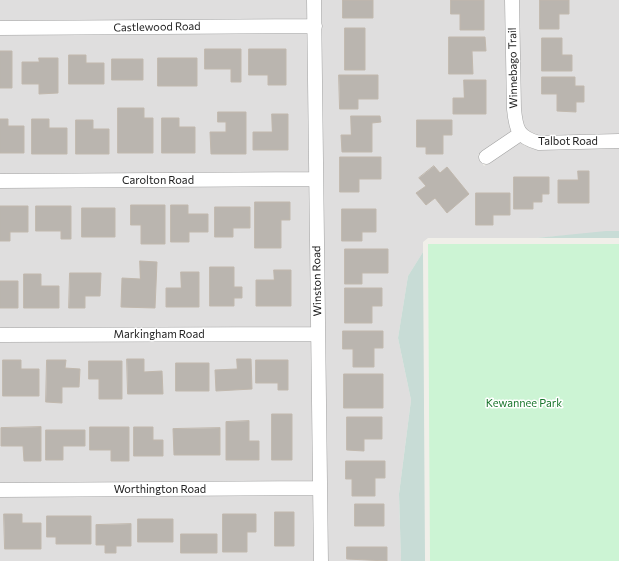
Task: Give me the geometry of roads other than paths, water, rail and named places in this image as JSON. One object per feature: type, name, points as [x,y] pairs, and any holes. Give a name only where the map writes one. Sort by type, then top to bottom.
[{"type":"street","name":"Winston Road","points":[[314,0],[321,561]]},
{"type":"street","name":"Winnebago Trail","points":[[512,0],[514,109],[515,124],[520,134]]},
{"type":"street","name":"Castlewood Road","points":[[0,28],[315,26]]},
{"type":"street","name":"Talbot Road","points":[[520,134],[527,139],[539,143],[619,141]]},
{"type":"street","points":[[486,157],[520,134]]},
{"type":"street","name":"Carolton Road","points":[[0,181],[316,179]]},
{"type":"street","name":"Markingham Road","points":[[0,335],[318,334]]},
{"type":"street","name":"Worthington Road","points":[[0,490],[320,488]]},
{"type":"park label","name":"Kewannee Park","points":[[524,403]]}]
